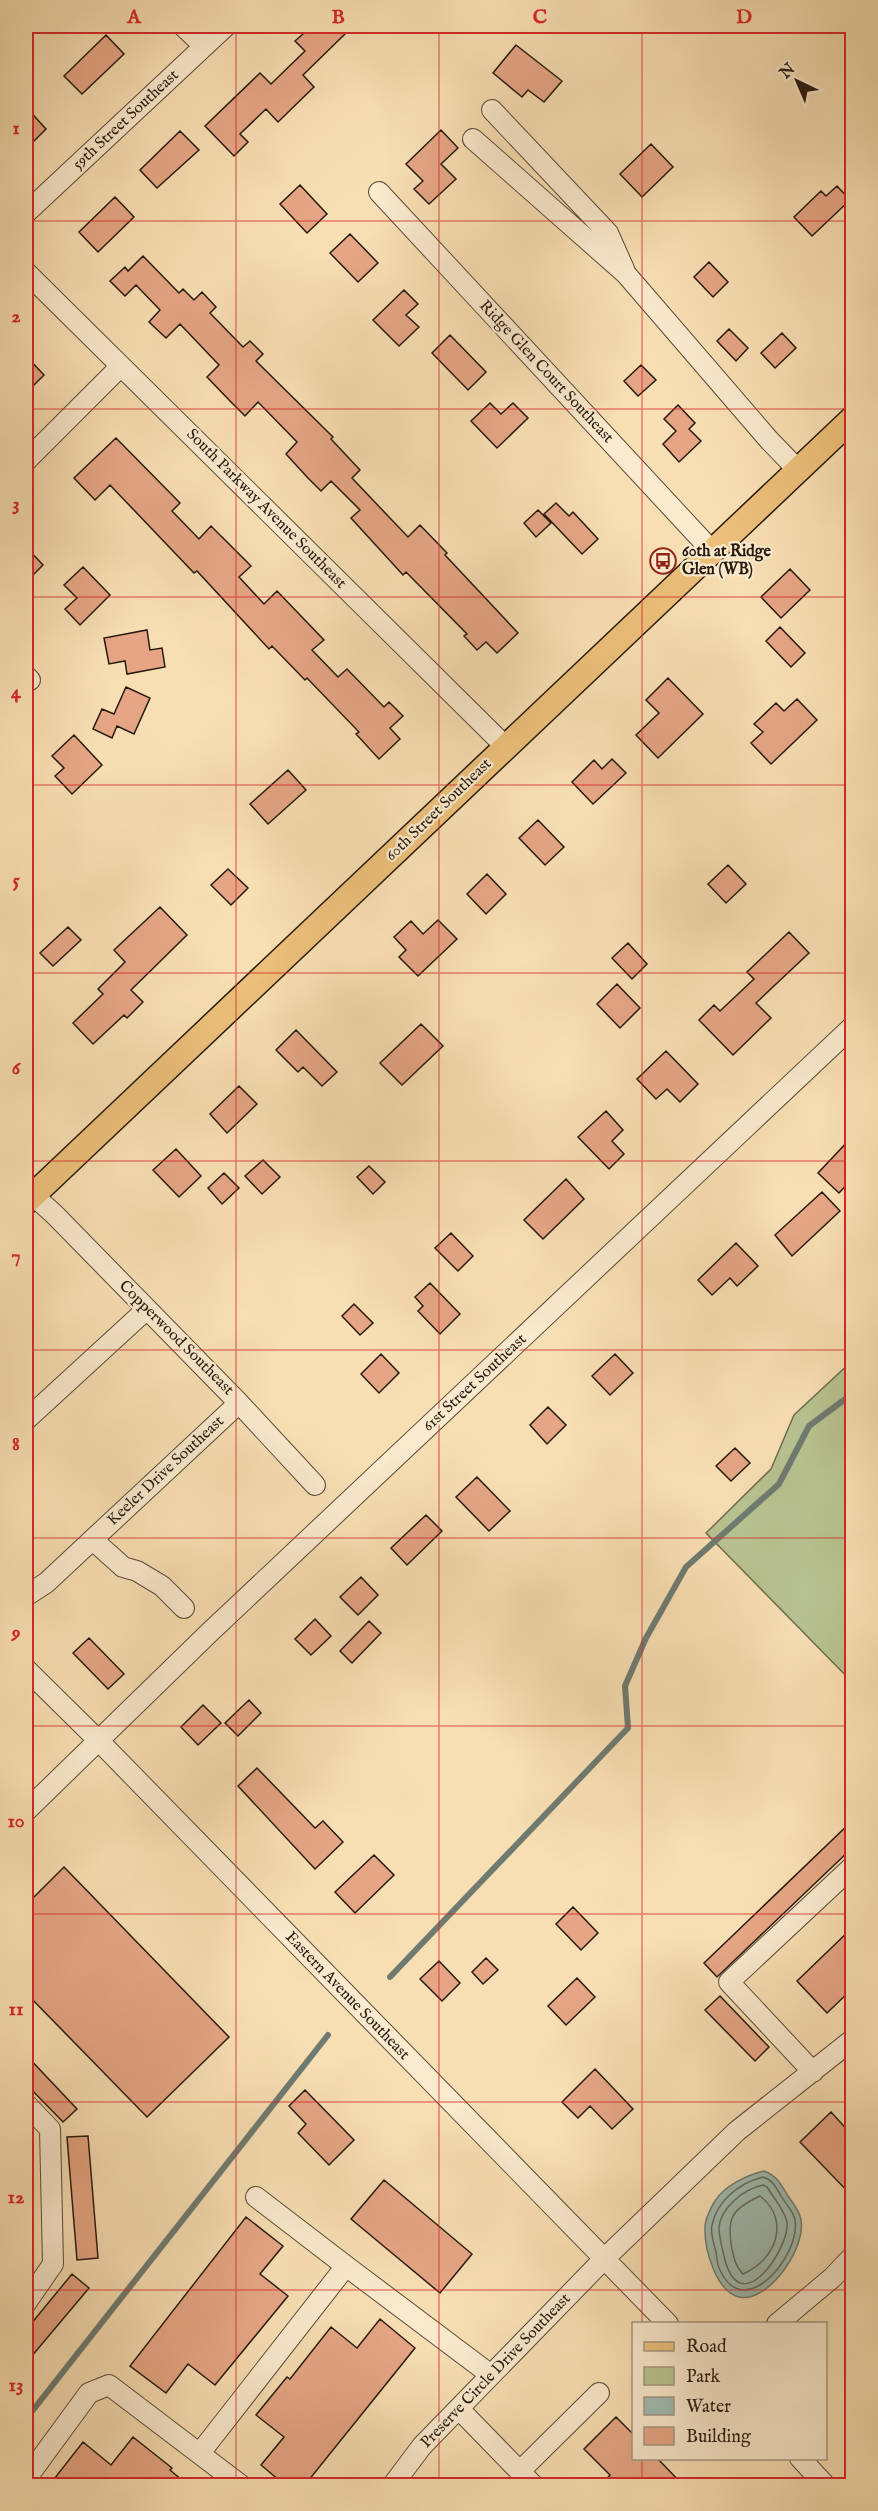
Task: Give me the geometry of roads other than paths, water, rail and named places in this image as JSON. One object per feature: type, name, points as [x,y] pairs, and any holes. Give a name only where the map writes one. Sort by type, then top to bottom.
[{"type":"main road","name":"60th Street Southeast","points":[[28,1195],[852,419]]},
{"type":"street","points":[[183,26],[204,46]]},
{"type":"street","name":"59th Street Southeast","points":[[26,213],[226,26]]},
{"type":"street","points":[[492,110],[608,233],[626,274]]},
{"type":"street","points":[[473,139],[626,274],[769,440],[798,470]]},
{"type":"street","name":"Ridge Glen Court Southeast","points":[[379,192],[713,552]]},
{"type":"street","name":"South Parkway Avenue Southeast","points":[[26,272],[506,747]]},
{"type":"street","points":[[26,461],[121,366]]},
{"type":"street","name":"61st Street Southeast","points":[[26,1811],[227,1616],[852,1027]]},
{"type":"street","name":"Copperwood Southeast","points":[[28,1195],[147,1309],[315,1485]]},
{"type":"street","points":[[26,1420],[147,1309]]},
{"type":"street","name":"Keeler Drive Southeast","points":[[26,1593],[29,1594],[46,1583],[239,1403]]},
{"type":"street","name":"Keeler Drive Southeast","points":[[93,1540],[123,1567],[137,1571],[162,1586],[184,1608]]},
{"type":"street","name":"Eastern Avenue Southeast","points":[[26,1669],[666,2322]]},
{"type":"street","points":[[813,2072],[729,1982],[852,1867]]},
{"type":"street","name":"Preserve Circle Drive Southeast","points":[[392,2486],[422,2446],[491,2375],[604,2259],[737,2131],[813,2072],[848,2052]]},
{"type":"street","points":[[26,2104],[50,2129],[53,2264],[26,2303]]},
{"type":"street","points":[[256,2197],[491,2375]]},
{"type":"street","points":[[779,2322],[832,2278],[852,2257]]},
{"type":"street","points":[[200,2452],[346,2266]]},
{"type":"street","points":[[26,2479],[89,2393],[109,2385],[242,2486]]},
{"type":"street","points":[[459,2409],[527,2479],[599,2393]]},
{"type":"street","points":[[802,2460],[826,2486]]},
{"type":"water","points":[[764,2171],[778,2181],[798,2211],[801,2228],[799,2241],[793,2255],[774,2282],[751,2297],[739,2297],[724,2287],[713,2268],[705,2236],[705,2224],[713,2204],[724,2191],[743,2178]]},
{"type":"waterway","points":[[390,1977],[628,1728],[625,1686],[646,1638],[686,1567],[779,1484],[809,1426],[852,1394]]},
{"type":"waterway","points":[[26,2419],[328,2035]]},
{"type":"place","name":"60th at Ridge Glen (WB)","points":[[663,561]]}]
